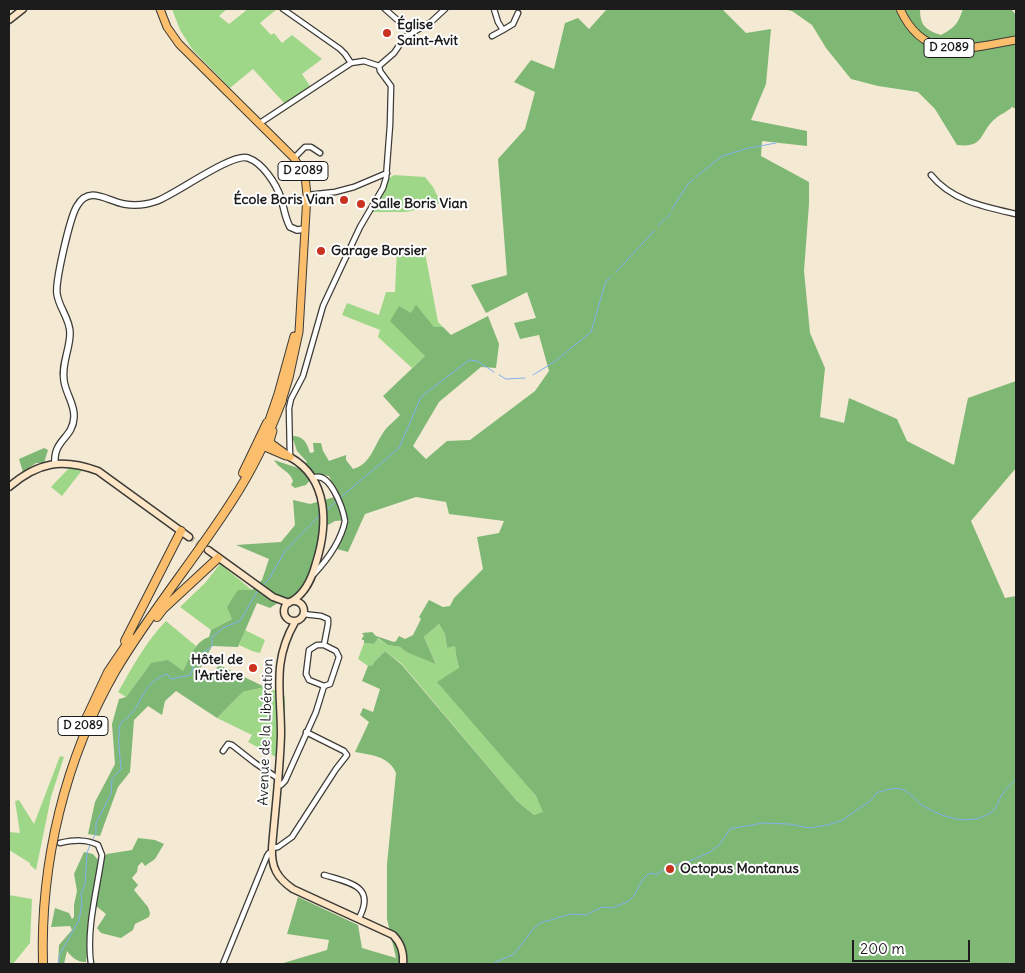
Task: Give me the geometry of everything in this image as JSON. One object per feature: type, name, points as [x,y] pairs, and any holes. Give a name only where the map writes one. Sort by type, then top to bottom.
[{"type":"highway","name":"D 2089","points":[[43,964],[43,920],[46,884],[58,815],[80,748],[112,671],[233,500],[263,445],[282,400]]},
{"type":"highway","name":"D 2089","points":[[38,964],[38,920],[41,884],[53,816],[75,746],[112,671],[229,498],[267,424]]},
{"type":"highway","points":[[112,671],[181,531]]},
{"type":"highway","points":[[112,671],[163,610],[218,558]]},
{"type":"main road","points":[[9,20],[23,9]]},
{"type":"main road","name":"D 2089","points":[[160,9],[171,34],[294,158],[305,176],[307,195],[299,332],[291,371],[282,400]]},
{"type":"main road","name":"D 2089","points":[[900,9],[906,23],[915,33],[928,42],[945,48],[959,49],[1016,40]]},
{"type":"main road","name":"D 2089","points":[[267,424],[278,394],[294,338],[300,296]]},
{"type":"main road","points":[[282,400],[270,441],[303,466],[313,478],[323,502],[324,526],[322,546],[313,575],[300,596],[290,602],[284,608],[284,612]]},
{"type":"main road","points":[[267,424],[262,441],[263,445],[273,452],[290,456]]},
{"type":"main road","points":[[9,487],[34,469],[55,464],[81,465],[98,472],[189,537]]},
{"type":"main road","points":[[208,550],[274,597],[297,602],[302,607]]},
{"type":"main road","points":[[274,597],[287,619],[295,622],[302,618],[302,607],[308,584]]},
{"type":"main road","name":"Avenue de la Libération","points":[[287,619],[287,635]]},
{"type":"main road","name":"Avenue de la Libération","points":[[295,622],[287,635],[279,666],[281,779],[277,786],[272,851],[275,870],[284,883],[293,889],[393,935],[401,945],[403,962]]},
{"type":"street","points":[[283,9],[340,49],[346,54],[351,63]]},
{"type":"street","points":[[385,9],[412,33]]},
{"type":"street","points":[[378,67],[394,53],[402,40],[431,22],[445,9]]},
{"type":"street","points":[[494,9],[502,30]]},
{"type":"street","points":[[492,36],[513,24],[518,13]]},
{"type":"street","points":[[260,123],[351,63],[364,62],[378,67],[391,86],[387,173],[383,188],[360,227],[323,306],[303,376],[291,399],[289,408],[290,456]]},
{"type":"street","points":[[294,158],[305,147],[311,147],[320,153]]},
{"type":"street","points":[[55,464],[57,446],[72,428],[74,415],[64,382],[63,367],[69,341],[69,326],[59,302],[56,286],[73,214],[81,201],[88,196],[95,195],[103,196],[122,204],[146,204],[159,200],[230,161],[243,157],[256,162],[268,176],[279,193],[290,227],[297,230],[305,229]]},
{"type":"street","points":[[307,195],[354,188],[387,173]]},
{"type":"street","points":[[931,175],[946,190],[974,204],[1016,214]]},
{"type":"street","points":[[313,478],[318,476],[328,480],[337,497],[345,522],[337,542],[322,566],[313,575]]},
{"type":"street","points":[[303,614],[321,616],[328,619],[324,645]]},
{"type":"street","points":[[317,644],[324,645],[336,651],[339,657],[332,681],[324,686],[309,680],[306,674],[310,650],[317,644]]},
{"type":"street","points":[[223,751],[228,744],[232,745],[255,763],[281,779],[316,712],[324,686]]},
{"type":"street","points":[[223,964],[267,856],[292,837],[336,769],[348,755],[344,751],[306,732]]},
{"type":"street","points":[[60,843],[89,840],[98,845],[102,855],[89,946],[91,964]]},
{"type":"street","points":[[324,875],[362,889],[366,898],[359,918]]},
{"type":"green space","points":[[172,9],[227,9],[219,16],[229,24],[248,9],[277,9],[260,23],[271,35],[274,33],[282,43],[292,35],[322,59],[302,74],[310,86],[285,104],[253,69],[230,88],[192,49],[180,30]]},
{"type":"green space","points":[[607,9],[722,9],[746,33],[771,29],[766,84],[751,120],[807,131],[807,146],[762,141],[761,156],[809,182],[804,271],[810,333],[825,368],[820,417],[844,423],[849,398],[897,419],[907,441],[954,465],[968,398],[1016,381],[1016,468],[971,521],[1005,598],[1016,596],[1016,964],[280,964],[327,950],[329,940],[287,934],[298,897],[358,925],[362,948],[396,958],[387,919],[387,864],[396,773],[389,763],[379,757],[355,752],[369,722],[360,715],[363,708],[373,712],[380,689],[362,681],[368,666],[373,665],[385,651],[402,665],[517,801],[534,815],[543,812],[536,796],[437,682],[459,668],[455,646],[447,648],[445,634],[439,624],[424,637],[436,664],[406,652],[400,647],[388,645],[378,638],[374,644],[364,643],[364,640],[362,640],[364,636],[362,633],[372,632],[376,636],[394,642],[399,636],[405,639],[413,635],[421,619],[419,617],[429,600],[443,607],[450,606],[454,598],[483,569],[477,537],[499,533],[504,521],[449,514],[446,502],[416,497],[365,514],[348,552],[337,549],[349,520],[335,521],[321,529],[309,574],[295,598],[284,599],[270,608],[257,603],[238,647],[212,646],[197,675],[209,678],[219,665],[265,687],[243,692],[217,718],[176,691],[165,701],[162,715],[148,706],[134,720],[130,772],[118,787],[100,836],[88,834],[95,802],[115,764],[112,724],[119,699],[126,697],[151,663],[168,660],[183,671],[196,647],[209,637],[211,630],[232,619],[227,607],[238,590],[252,590],[262,580],[269,559],[236,545],[281,542],[295,525],[293,500],[310,504],[338,496],[329,476],[315,474],[306,485],[295,488],[291,485],[292,478],[274,460],[298,468],[307,462],[297,451],[292,436],[296,436],[304,441],[310,453],[314,452],[313,443],[321,443],[329,461],[346,455],[346,460],[353,469],[359,467],[368,459],[385,430],[400,415],[383,396],[425,356],[390,321],[399,306],[411,313],[416,305],[434,327],[443,327],[451,335],[488,316],[499,344],[496,368],[481,367],[439,402],[413,446],[426,459],[447,441],[470,440],[535,391],[549,371],[539,335],[520,339],[514,323],[536,318],[527,292],[486,313],[471,285],[507,275],[498,159],[525,129],[535,92],[514,82],[531,60],[554,69],[565,23],[578,18],[589,29]]},
{"type":"green space","points":[[782,9],[920,9],[921,20],[925,27],[941,35],[956,24],[963,9],[1011,9],[1016,15],[1016,109],[1012,107],[996,118],[977,142],[957,145],[935,109],[918,92],[878,86],[851,79],[826,48],[812,25],[792,11]]},
{"type":"green space","points":[[394,175],[425,177],[433,187],[441,203],[407,212],[371,212],[388,179]]},
{"type":"green space","points":[[424,247],[438,322],[443,327],[434,327],[425,356],[412,368],[378,337],[380,330],[342,315],[347,303],[379,315],[386,292],[395,292],[397,249]]},
{"type":"green space","points":[[44,448],[48,450],[44,463],[36,463],[23,472],[19,459]]},
{"type":"green space","points":[[70,467],[83,469],[62,496],[51,487]]},
{"type":"green space","points":[[220,564],[252,590],[232,619],[211,630],[180,607],[205,583]]},
{"type":"green space","points":[[166,621],[196,646],[183,671],[151,663],[126,697],[118,692],[146,646]]},
{"type":"green space","points":[[439,624],[445,634],[447,648],[455,645],[459,669],[438,682],[536,796],[544,812],[534,815],[517,801],[402,664],[385,651],[374,662],[374,665],[368,666],[358,659],[364,643],[374,644],[377,638],[388,645],[400,647],[406,652],[436,663],[424,637]]},
{"type":"green space","points":[[245,630],[265,640],[260,653],[239,645]]},
{"type":"green space","points":[[265,687],[283,693],[285,697],[285,725],[276,757],[248,742],[252,735],[217,718],[243,692]]},
{"type":"green space","points":[[60,756],[64,757],[51,797],[36,870],[30,863],[9,850],[9,832],[20,833],[15,801],[19,800],[34,824]]},
{"type":"green space","points":[[138,838],[155,840],[164,844],[155,859],[145,866],[142,862],[138,866],[137,872],[132,878],[138,885],[134,890],[148,907],[149,917],[135,924],[133,930],[121,938],[101,933],[97,928],[106,914],[96,906],[89,932],[86,962],[75,959],[67,951],[64,964],[58,964],[59,945],[72,930],[70,926],[51,927],[55,908],[69,913],[72,919],[74,917],[77,891],[74,874],[84,852],[93,854],[99,861],[107,854],[132,850]]},
{"type":"green space","points":[[9,895],[32,899],[30,943],[13,964],[9,964]]},
{"type":"waterway","points":[[696,177],[722,156],[776,143]]},
{"type":"waterway","points":[[672,209],[688,184],[694,179]]},
{"type":"waterway","points":[[667,218],[671,213]]},
{"type":"waterway","points":[[658,226],[665,219]]},
{"type":"waterway","points":[[616,272],[655,230]]},
{"type":"waterway","points":[[533,375],[554,362],[591,332],[606,281],[611,277]]},
{"type":"waterway","points":[[340,498],[399,448],[421,397],[469,360],[477,361],[494,372]]},
{"type":"waterway","points":[[499,375],[506,379],[525,378]]},
{"type":"waterway","points":[[327,510],[336,501]]},
{"type":"waterway","points":[[263,585],[269,579],[285,551],[320,515]]},
{"type":"waterway","points":[[93,839],[96,833],[96,823],[111,794],[112,779],[121,769],[119,741],[121,723],[136,708],[145,691],[153,682],[167,674],[171,679],[191,675],[195,659],[212,646],[212,637],[223,628],[240,621],[258,590]]},
{"type":"waterway","points":[[492,964],[514,954],[540,923],[571,914],[586,915],[602,907],[612,908],[629,901],[648,874],[653,873],[656,875],[667,867],[690,861],[710,852],[720,844],[730,829],[763,823],[789,824],[809,828],[827,825],[843,820],[870,801],[878,792],[895,788],[904,790],[922,805],[939,814],[958,819],[977,819],[994,810],[1000,798],[1016,779]]},
{"type":"waterway","points":[[58,964],[60,954],[79,920],[82,904],[81,894],[85,884],[87,853],[90,845]]},
{"type":"tunnel","points":[[189,537],[208,550]]},
{"type":"place","name":"Église Saint-Avit","points":[[387,33]]},
{"type":"place","name":"École Boris Vian","points":[[344,200]]},
{"type":"place","name":"Salle Boris Vian","points":[[361,204]]},
{"type":"place","name":"Garage Borsier","points":[[321,251]]},
{"type":"place","name":"Hôtel de l'Artière","points":[[253,668]]},
{"type":"place","name":"Octopus Montanus","points":[[670,869]]}]
